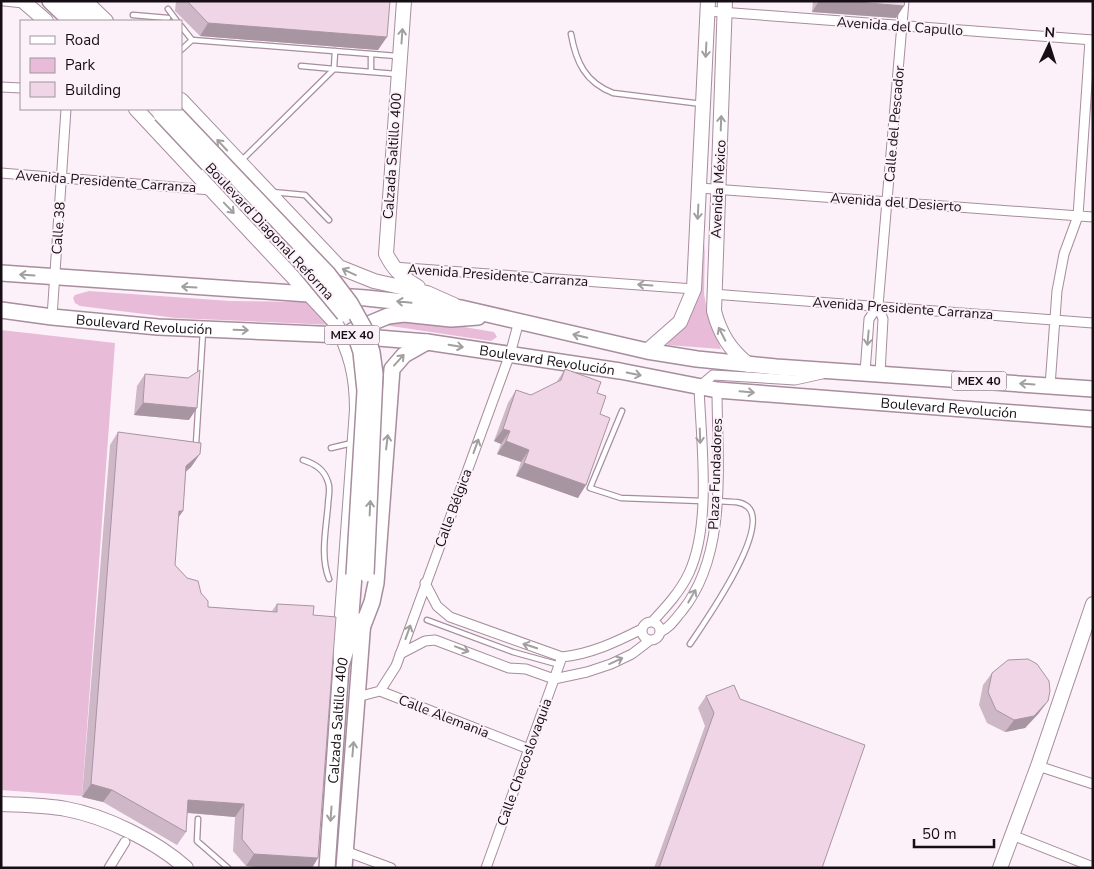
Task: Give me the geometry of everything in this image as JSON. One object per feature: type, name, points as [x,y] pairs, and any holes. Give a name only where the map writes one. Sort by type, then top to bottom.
[{"type":"main road","points":[[50,1],[70,20]]},
{"type":"main road","points":[[69,1],[88,20]]},
{"type":"main road","name":"Boulevard Diagonal Reforma","points":[[163,111],[334,299],[354,331],[361,352],[365,391],[360,574]]},
{"type":"main road","name":"MEX 40","points":[[1,273],[310,294],[461,308],[647,352],[749,365],[1093,389]]},
{"type":"main road","name":"Boulevard Revolución","points":[[1,310],[52,318],[203,329],[341,334],[428,342],[620,371],[717,390],[1093,419]]},
{"type":"main road","points":[[341,334],[368,326],[388,316],[404,314],[451,319],[489,315]]},
{"type":"main road","points":[[362,628],[372,602],[376,583],[390,416],[392,369],[396,362],[404,355],[428,342]]},
{"type":"main road","points":[[357,386],[363,383],[374,382],[386,386],[390,392]]},
{"type":"main road","points":[[356,410],[372,422],[384,420],[390,416]]},
{"type":"main road","name":"Calzada Saltillo 400","points":[[344,868],[362,628],[360,574]]},
{"type":"main road","name":"Calzada Saltillo 400","points":[[328,868],[341,666],[349,640],[360,574]]},
{"type":"street","points":[[4,1],[24,2],[45,20]]},
{"type":"street","points":[[85,1],[105,20]]},
{"type":"street","name":"Calzada Saltillo 400","points":[[393,267],[386,254],[386,241],[404,1]]},
{"type":"street","name":"Calle del Pescador","points":[[878,306],[904,1]]},
{"type":"street","name":"Avenida del Capullo","points":[[708,6],[902,26],[1091,40]]},
{"type":"street","name":"Avenida México","points":[[647,352],[680,322],[694,289],[708,6]]},
{"type":"street","name":"Avenida México","points":[[725,7],[713,294],[714,311],[722,334],[736,354],[749,365]]},
{"type":"street","points":[[1050,386],[1060,272],[1078,216],[1091,40]]},
{"type":"street","points":[[1,87],[20,88]]},
{"type":"street","points":[[182,101],[314,243],[339,267],[350,273],[427,293]]},
{"type":"street","name":"Calle 38","points":[[52,318],[66,110]]},
{"type":"street","points":[[137,110],[211,190],[278,258],[335,322],[351,356],[357,386],[355,442],[340,642],[341,666]]},
{"type":"street","name":"Avenida Presidente Carranza","points":[[1,173],[211,190]]},
{"type":"street","name":"Avenida del Desierto","points":[[700,188],[1093,217]]},
{"type":"street","points":[[278,258],[286,264],[296,264],[305,260],[312,252],[314,243]]},
{"type":"street","points":[[393,267],[402,277],[427,293],[461,308]]},
{"type":"street","name":"Avenida Presidente Carranza","points":[[393,267],[694,289]]},
{"type":"street","name":"Avenida Presidente Carranza","points":[[713,294],[1093,323]]},
{"type":"street","points":[[872,373],[883,319],[878,306]]},
{"type":"street","points":[[872,373],[870,319],[878,306]]},
{"type":"street","name":"Calle Bélgica","points":[[380,691],[400,654],[510,354],[519,322]]},
{"type":"street","points":[[699,387],[713,375],[795,380],[834,370]]},
{"type":"street","name":"Plaza Fundadores","points":[[652,622],[678,592],[689,573],[696,552],[702,501],[699,387]]},
{"type":"street","name":"Plaza Fundadores","points":[[660,632],[667,629],[687,604],[701,581],[708,562],[715,528],[717,390]]},
{"type":"street","points":[[702,501],[716,501]]},
{"type":"street","points":[[400,654],[425,641],[434,640],[509,668],[526,669],[554,678],[587,672],[610,664],[632,654],[649,641],[658,638],[660,632],[658,625],[652,622],[647,623],[642,629],[604,647],[561,661],[450,617],[437,606],[425,583]]},
{"type":"street","points":[[1000,868],[1038,766],[1093,604]]},
{"type":"street","points":[[642,629],[642,635],[649,641]]},
{"type":"street","name":"Calle Checoslovaquia","points":[[486,868],[561,661]]},
{"type":"street","points":[[357,697],[380,691]]},
{"type":"street","name":"Calle Alemania","points":[[380,691],[529,749]]},
{"type":"street","points":[[1038,766],[1093,784]]},
{"type":"street","points":[[1,804],[65,808],[91,814],[132,833],[186,868]]},
{"type":"street","points":[[1012,835],[1093,867]]},
{"type":"street","points":[[109,868],[125,842]]},
{"type":"street","points":[[345,851],[391,868]]},
{"type":"lane","points":[[168,9],[176,20]]},
{"type":"lane","points":[[133,15],[168,18]]},
{"type":"lane","points":[[182,27],[192,40],[400,56]]},
{"type":"lane","points":[[571,34],[575,57],[583,72],[602,88],[614,93],[703,104]]},
{"type":"lane","points":[[182,49],[192,40]]},
{"type":"lane","points":[[239,162],[334,69],[335,52]]},
{"type":"lane","points":[[370,72],[371,54]]},
{"type":"lane","points":[[301,66],[399,74]]},
{"type":"lane","points":[[266,192],[305,195],[329,220]]},
{"type":"lane","points":[[196,444],[203,329]]},
{"type":"lane","points":[[622,411],[590,488],[621,498],[702,501]]},
{"type":"lane","points":[[331,448],[355,442]]},
{"type":"lane","points":[[303,460],[315,464],[325,474],[329,486],[324,544],[325,570],[329,580]]},
{"type":"lane","points":[[690,644],[737,571],[752,526],[752,514],[748,507],[738,502],[716,501]]},
{"type":"lane","points":[[427,620],[513,652],[561,661]]},
{"type":"lane","points":[[198,819],[197,841],[228,868]]},
{"type":"green space","points":[[705,243],[704,294],[708,315],[721,349],[667,345],[690,314],[699,294]]},
{"type":"green space","points":[[89,291],[230,301],[309,302],[333,325],[176,318],[80,306],[75,303],[73,298],[75,295]]},
{"type":"green space","points":[[410,318],[494,332],[497,337],[491,341],[384,325]]},
{"type":"green space","points":[[1,330],[115,343],[82,796],[1,790]]},
{"type":"building","points":[[187,1],[390,1],[387,37],[208,23]]},
{"type":"building","points":[[846,1],[905,1],[904,6]]},
{"type":"building","points":[[565,369],[601,382],[597,393],[606,396],[600,414],[610,418],[586,485],[524,463],[529,450],[506,441],[510,431],[503,429],[516,390],[531,395],[561,380]]},
{"type":"building","points":[[200,370],[197,408],[143,403],[145,374],[188,378]]},
{"type":"building","points":[[118,432],[201,443],[200,454],[186,466],[183,511],[179,511],[175,565],[187,578],[198,581],[201,593],[208,601],[208,607],[277,612],[277,604],[314,606],[313,615],[336,617],[318,858],[254,854],[242,839],[244,804],[188,800],[186,832],[112,790],[91,784]]},
{"type":"building","points":[[1028,659],[1037,664],[1049,681],[1048,701],[1034,716],[1014,720],[996,710],[988,692],[992,673],[1008,660]]},
{"type":"building","points":[[734,685],[740,699],[865,745],[822,868],[659,868],[714,713],[706,696]]}]
